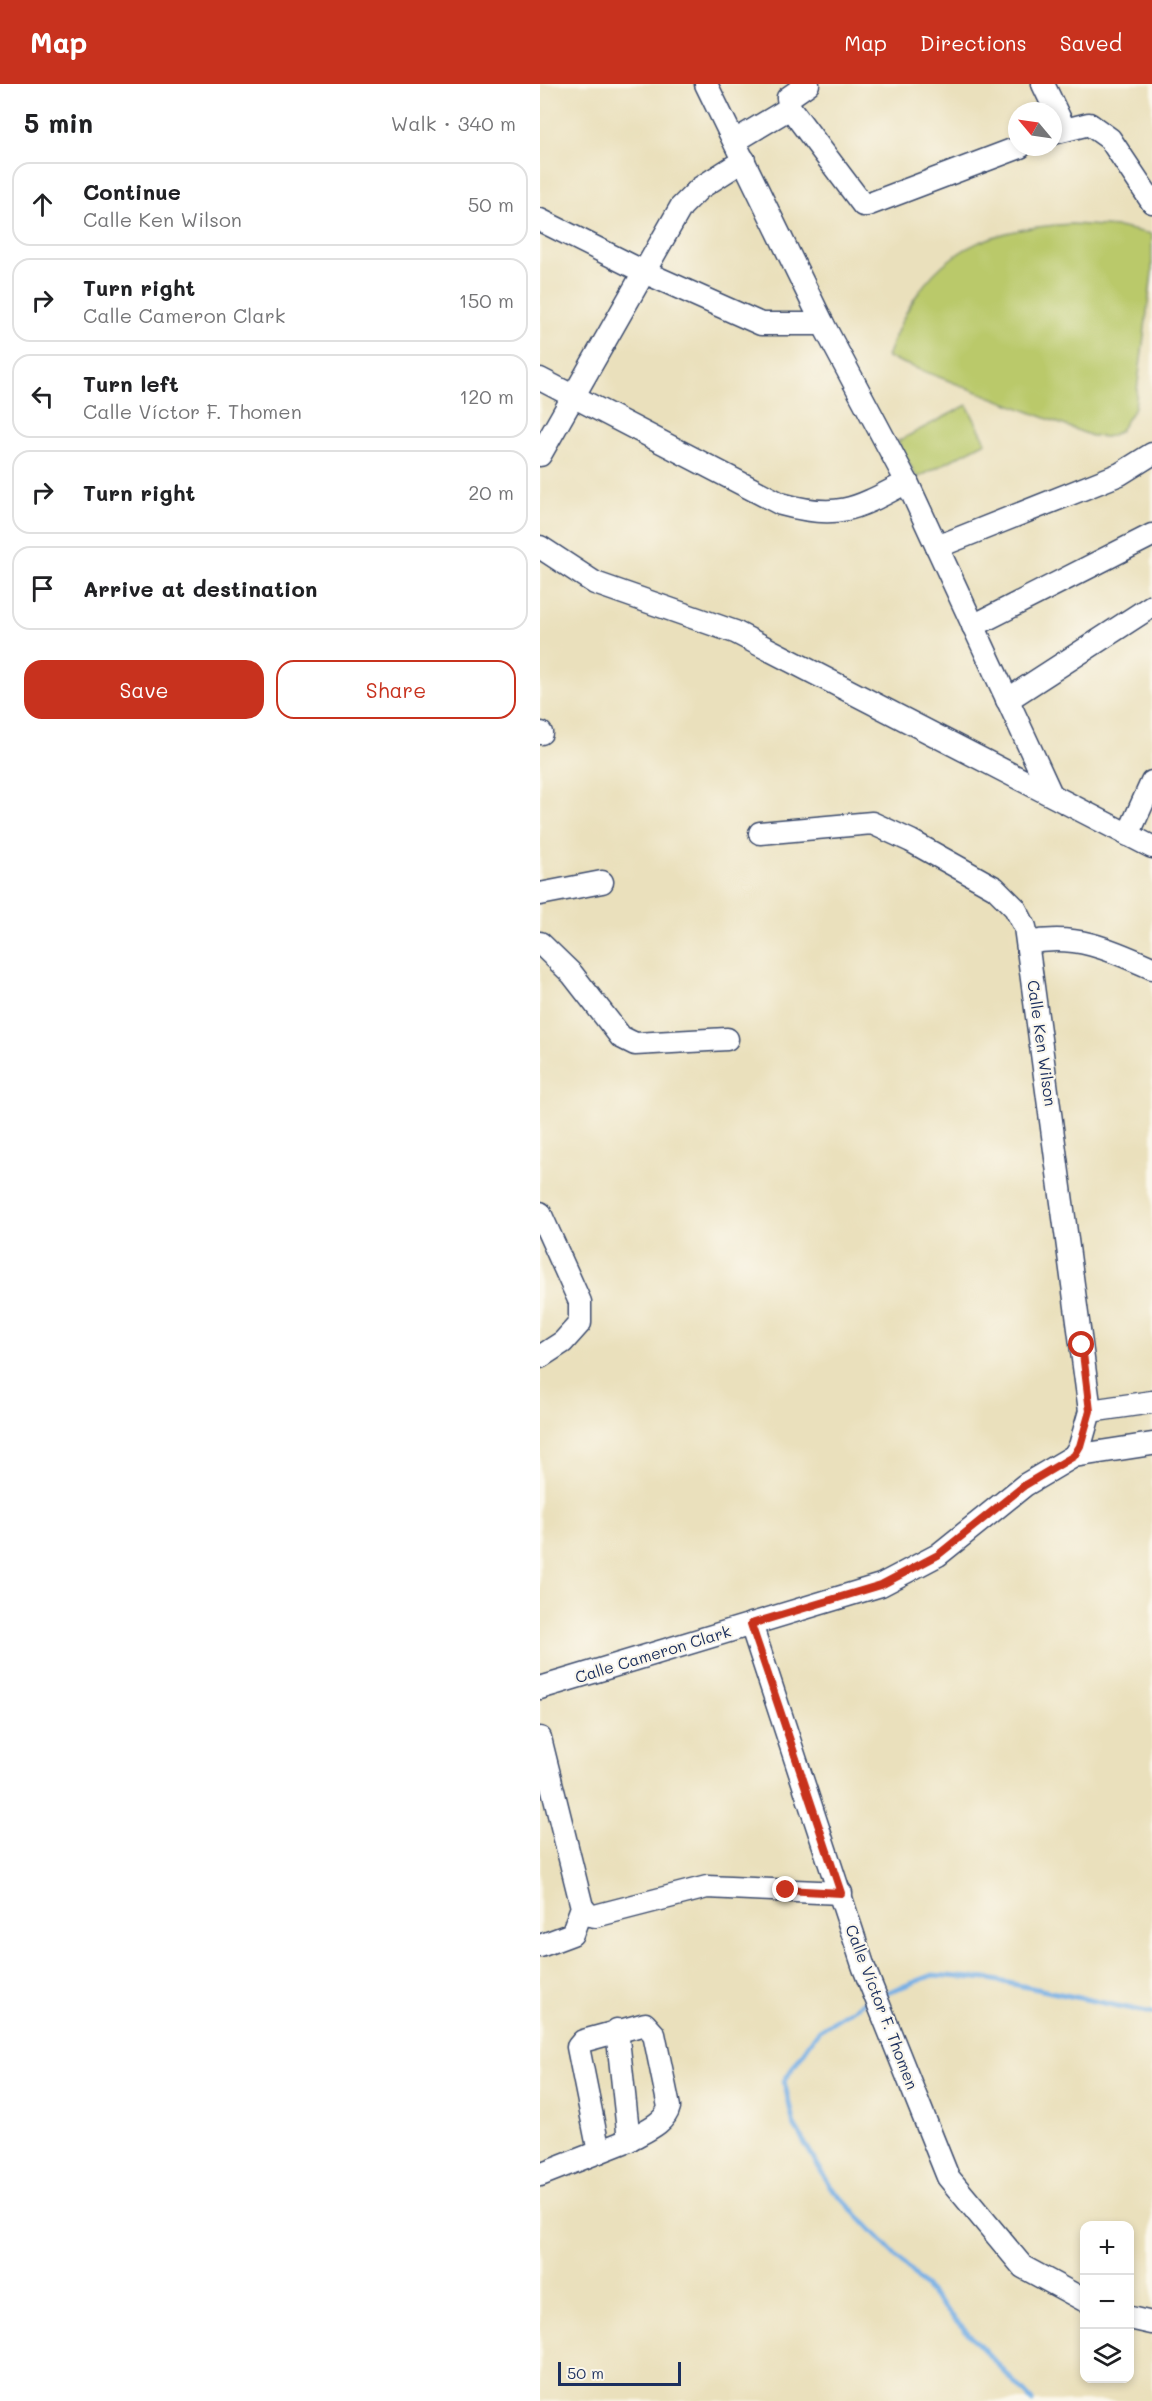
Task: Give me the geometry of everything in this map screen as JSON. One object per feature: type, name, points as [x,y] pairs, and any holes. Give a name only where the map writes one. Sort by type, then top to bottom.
[{"type":"street","points":[[706,84],[823,324],[907,482],[1051,794]]},
{"type":"street","points":[[808,84],[788,98],[790,108],[860,202],[867,206],[1008,152]]},
{"type":"street","points":[[1043,84],[1049,102]]},
{"type":"street","points":[[540,455],[688,198],[790,108]]},
{"type":"street","points":[[1062,130],[1089,124],[1110,139],[1152,202]]},
{"type":"street","points":[[540,220],[644,272],[761,324],[823,324]]},
{"type":"street","points":[[540,379],[781,504],[811,512],[840,512],[861,506],[907,482]]},
{"type":"street","points":[[937,548],[1120,474],[1152,454]]},
{"type":"street","points":[[973,626],[1151,537]]},
{"type":"street","points":[[540,547],[595,583],[735,632],[1152,847]]},
{"type":"street","points":[[1007,700],[1152,606]]},
{"type":"street","points":[[1128,835],[1152,782]]},
{"type":"street","name":"Calle Ken Wilson","points":[[760,834],[872,824],[911,841],[995,888],[1015,908],[1025,927],[1090,1411],[1080,1446],[1074,1456]]},
{"type":"street","points":[[540,894],[602,882]]},
{"type":"street","points":[[1028,943],[1053,937],[1083,942],[1152,968]]},
{"type":"street","points":[[540,943],[572,974],[621,1037],[635,1044],[727,1039]]},
{"type":"street","points":[[540,1213],[579,1302],[580,1323],[563,1342],[540,1357]]},
{"type":"street","points":[[1090,1411],[1152,1402]]},
{"type":"street","name":"Calle Cameron Clark","points":[[540,1688],[881,1585],[938,1555],[1025,1485],[1074,1456],[1152,1444]]},
{"type":"street","name":"Calle Víctor F. Thomen","points":[[751,1624],[864,1968],[948,2177],[1023,2267],[1080,2299]]},
{"type":"street","points":[[540,1738],[582,1907],[589,1915],[603,1914],[706,1887],[841,1893]]},
{"type":"street","points":[[540,1946],[572,1934],[582,1907]]},
{"type":"street","points":[[540,2175],[599,2152],[629,2140],[667,2115],[669,2107],[654,2034],[645,2024],[583,2041],[578,2047],[599,2152]]},
{"type":"street","points":[[617,2030],[629,2140]]},
{"type":"street","points":[[1134,2319],[1152,2323]]},
{"type":"green space","points":[[1072,224],[1118,227],[1152,234],[1152,273],[1135,407],[1119,432],[1106,437],[1092,436],[887,357],[916,296],[934,274],[954,256],[978,243],[1005,233],[1036,227]]},
{"type":"green space","points":[[967,405],[986,442],[917,478],[898,441]]},
{"type":"waterway","points":[[881,1995],[933,1975],[989,1979],[1152,2013]]},
{"type":"waterway","points":[[869,1999],[818,2031],[784,2081],[794,2125],[830,2186],[1032,2401]]},
{"type":"route","points":[[786,1890],[841,1893],[751,1624],[881,1585],[938,1555],[1025,1485],[1074,1456],[1080,1446],[1090,1411],[1082,1345]]}]
